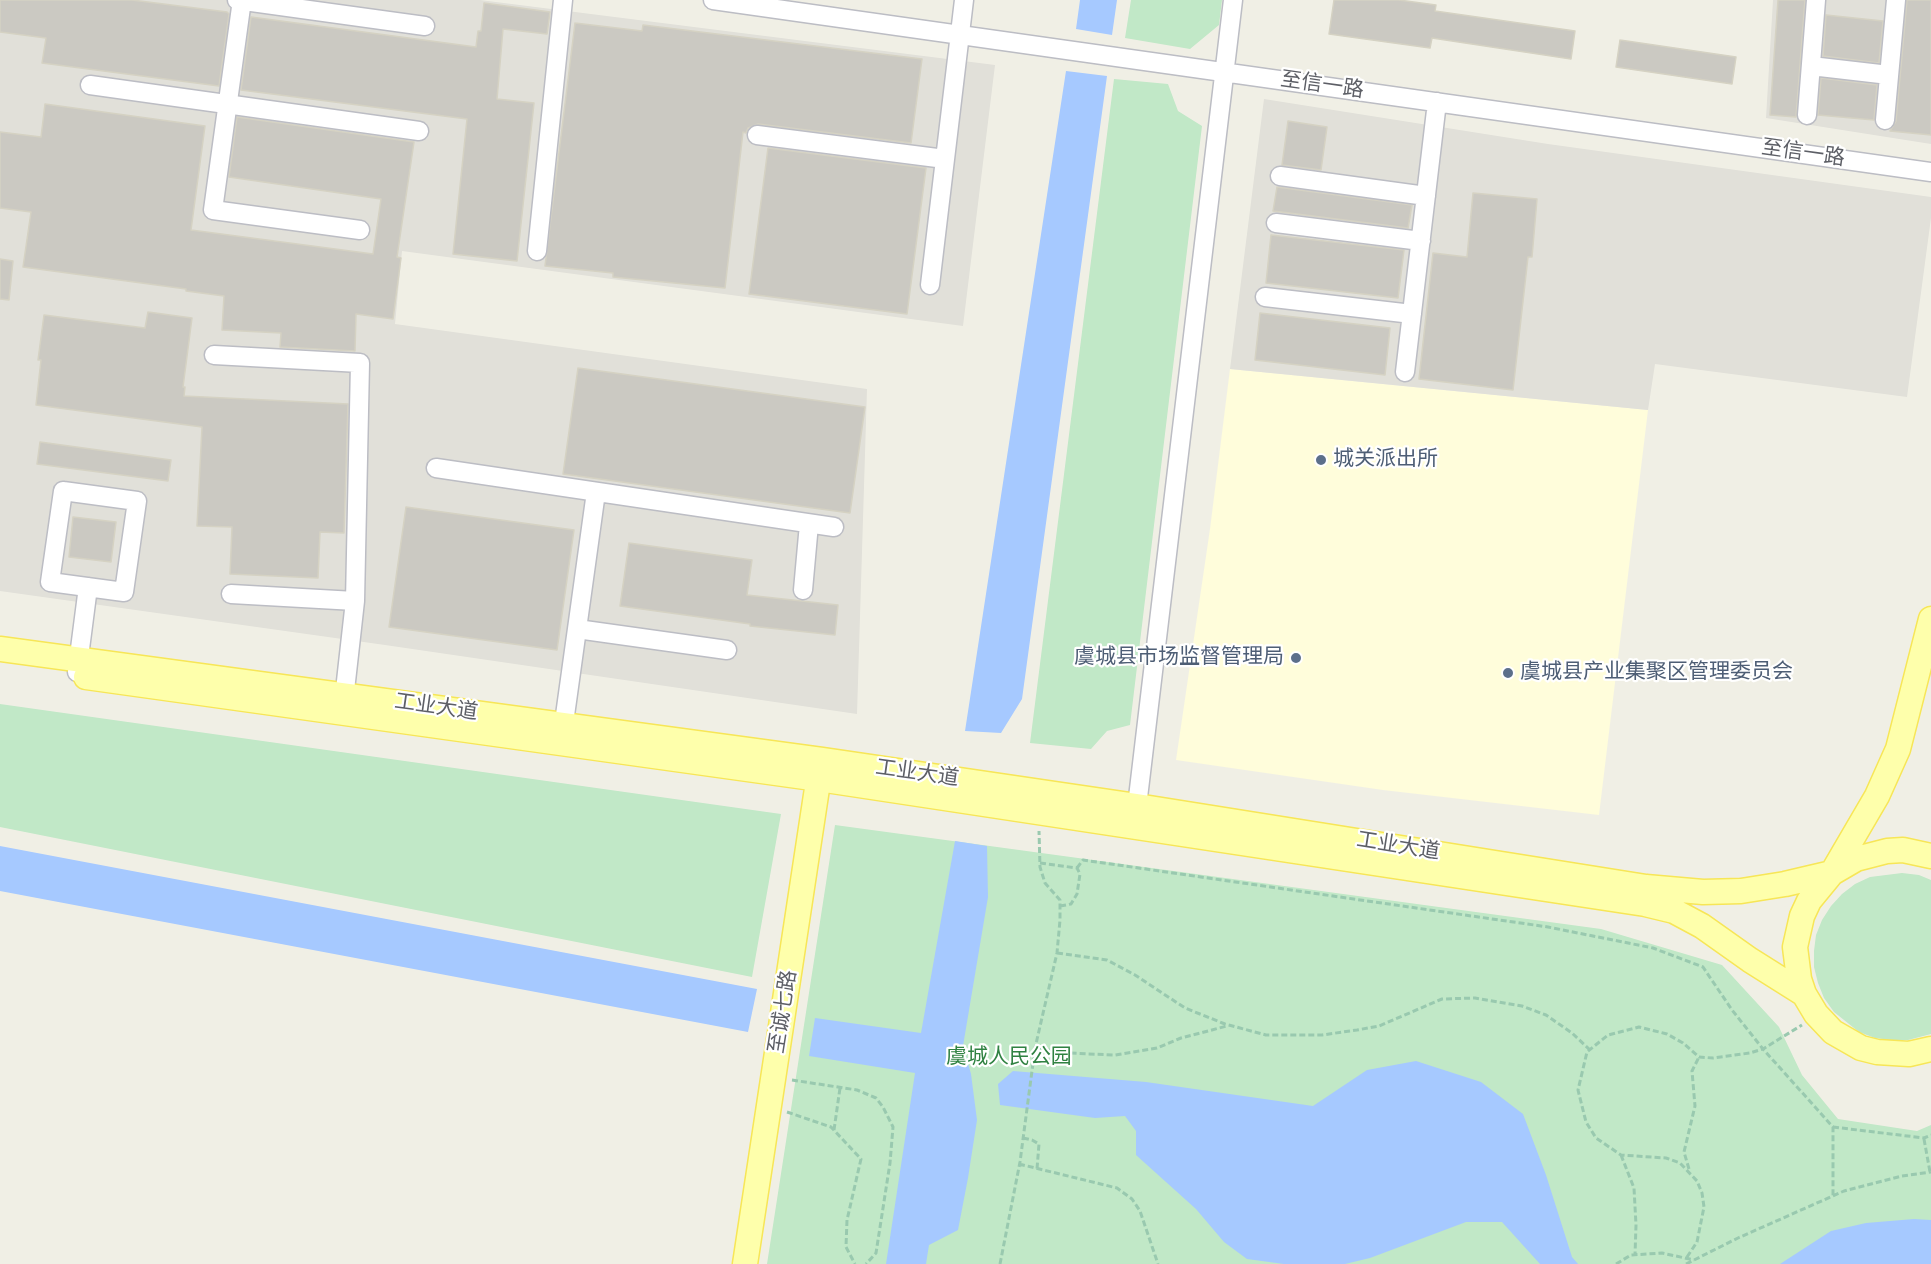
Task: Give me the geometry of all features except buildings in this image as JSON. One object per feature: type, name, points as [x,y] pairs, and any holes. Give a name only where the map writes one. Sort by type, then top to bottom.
[{"type":"main road","points":[[1810,1004],[1796,963],[1798,931],[1802,916],[1809,901],[1832,873],[1877,796],[1898,749],[1931,619]]},
{"type":"main road","name":"工业大道","points":[[0,649],[78,668],[821,769],[1137,806],[1646,887],[1703,892],[1741,891],[1785,885],[1832,873]]},
{"type":"main road","points":[[0,666],[78,668]]},
{"type":"main road","points":[[821,769],[1039,812],[1646,904],[1674,911],[1702,926],[1810,1004],[1833,1032],[1846,1041],[1869,1050],[1892,1055],[1931,1049]]},
{"type":"main road","name":"至诚七路","points":[[745,1264],[821,769]]},
{"type":"main road","points":[[1832,873],[1856,859],[1887,851],[1904,850],[1931,856]]},
{"type":"street","points":[[237,0],[424,26]]},
{"type":"street","points":[[242,0],[213,210],[360,230]]},
{"type":"street","points":[[537,251],[563,0]]},
{"type":"street","name":"至信一路","points":[[713,0],[1931,172]]},
{"type":"street","points":[[930,285],[964,0]]},
{"type":"street","points":[[1137,806],[1233,0]]},
{"type":"street","points":[[1807,115],[1816,0]]},
{"type":"street","points":[[1885,120],[1896,0]]},
{"type":"street","points":[[1811,66],[1889,75]]},
{"type":"street","points":[[90,85],[419,130]]},
{"type":"street","points":[[1405,372],[1437,102]]},
{"type":"street","points":[[757,135],[945,159]]},
{"type":"street","points":[[1280,176],[1426,196]]},
{"type":"street","points":[[1276,223],[1421,241]]},
{"type":"street","points":[[1265,297],[1412,314]]},
{"type":"street","points":[[214,355],[360,363],[355,601],[344,704]]},
{"type":"street","points":[[436,468],[834,527]]},
{"type":"street","points":[[63,491],[137,501],[124,592],[88,587],[50,582],[63,491]]},
{"type":"street","points":[[562,734],[596,492]]},
{"type":"street","points":[[803,590],[809,524]]},
{"type":"street","points":[[78,668],[88,587]]},
{"type":"street","points":[[231,594],[355,601]]},
{"type":"street","points":[[577,629],[727,650]]},
{"type":"path","points":[[1000,1264],[1027,1118],[1035,1048],[1057,953],[1060,900],[1045,883],[1040,863],[1039,812]]},
{"type":"path","points":[[1077,868],[1083,860],[1548,927],[1653,948],[1703,967],[1732,1010],[1763,1049],[1833,1127],[1924,1138],[1931,1135]]},
{"type":"path","points":[[1040,863],[1077,868]]},
{"type":"path","points":[[1060,906],[1071,904],[1077,894],[1080,874],[1077,868]]},
{"type":"path","points":[[1057,953],[1107,960],[1135,975],[1185,1008],[1228,1025],[1266,1035],[1322,1035],[1379,1026],[1443,999],[1475,998],[1522,1006],[1546,1015],[1572,1033],[1590,1050]]},
{"type":"path","points":[[1687,1257],[1697,1242],[1704,1207],[1697,1181],[1680,1163],[1666,1158],[1621,1155],[1596,1138],[1586,1122],[1578,1090],[1587,1052],[1608,1035],[1639,1027],[1667,1034],[1683,1043],[1699,1057],[1713,1058],[1750,1053],[1763,1049],[1791,1034],[1810,1004]]},
{"type":"path","points":[[1035,1048],[1068,1053],[1115,1055],[1158,1048],[1181,1038],[1228,1025]]},
{"type":"path","points":[[1689,1171],[1684,1152],[1695,1106],[1692,1071],[1699,1057]]},
{"type":"path","points":[[774,1076],[856,1090],[876,1098],[893,1127],[889,1173],[876,1253],[866,1264]]},
{"type":"path","points":[[834,1130],[840,1089]]},
{"type":"path","points":[[770,1106],[831,1127],[861,1159],[847,1220],[846,1247],[855,1264]]},
{"type":"path","points":[[1833,1127],[1833,1196]]},
{"type":"path","points":[[1023,1138],[1039,1144],[1036,1168]]},
{"type":"path","points":[[1686,1264],[1833,1196],[1893,1178],[1930,1172],[1924,1138]]},
{"type":"path","points":[[1621,1155],[1634,1188],[1635,1255]]},
{"type":"path","points":[[1019,1164],[1117,1188],[1132,1199],[1140,1211],[1158,1264]]},
{"type":"path","points":[[1616,1264],[1635,1255],[1662,1253],[1694,1260]]},
{"type":"shaded area","points":[[0,0],[480,0],[995,65],[963,326],[402,251],[395,324],[867,389],[857,714],[0,591]]},
{"type":"shaded area","points":[[1773,0],[1931,0],[1931,144],[1766,118]]},
{"type":"shaded area","points":[[1264,99],[1548,144],[1931,197],[1931,218],[1907,397],[1655,364],[1648,410],[1230,369]]},
{"type":"shaded area","points":[[1230,369],[1648,410],[1599,815],[1383,790],[1176,760],[1210,529]]},
{"type":"green space","points":[[1131,0],[1222,0],[1219,25],[1190,49],[1125,38]]},
{"type":"green space","points":[[1114,79],[1168,84],[1178,111],[1202,126],[1130,725],[1107,731],[1091,749],[1030,743]]},
{"type":"green space","points":[[0,704],[781,814],[752,977],[0,827]]},
{"type":"green space","name":"虞城人民公园","points":[[835,825],[1601,929],[1722,965],[1779,1027],[1802,1075],[1838,1119],[1917,1131],[1931,1125],[1931,1264],[767,1264]]},
{"type":"green space","points":[[1902,873],[1919,875],[1931,880],[1931,1034],[1908,1040],[1891,1040],[1875,1038],[1859,1032],[1834,1012],[1824,998],[1818,983],[1814,967],[1814,951],[1816,935],[1822,920],[1842,894],[1855,884],[1870,877]]},
{"type":"water","points":[[1080,0],[1117,0],[1112,35],[1076,29]]},
{"type":"water","points":[[1066,71],[1107,76],[1022,699],[1001,733],[965,731]]},
{"type":"water","points":[[955,841],[987,846],[988,897],[963,1046],[971,1074],[977,1120],[968,1178],[958,1230],[929,1245],[926,1264],[886,1264],[915,1073],[809,1056],[815,1018],[921,1033]]},
{"type":"water","points":[[0,846],[757,989],[748,1032],[0,891]]},
{"type":"water","points":[[1416,1061],[1481,1082],[1523,1114],[1546,1175],[1572,1257],[1578,1264],[1540,1264],[1502,1222],[1466,1222],[1370,1258],[1345,1264],[1284,1264],[1247,1259],[1224,1242],[1196,1209],[1136,1155],[1136,1131],[1125,1116],[1095,1118],[1000,1105],[998,1084],[1013,1071],[1146,1082],[1313,1106],[1367,1070]]},
{"type":"water","points":[[1931,1220],[1931,1264],[1780,1264],[1831,1231],[1866,1223]]},
{"type":"place","name":"城关派出所","points":[[1321,460]]},
{"type":"place","name":"虞城县市场监督管理局","points":[[1296,658]]},
{"type":"place","name":"虞城县产业集聚区管理委员会","points":[[1508,673]]}]
